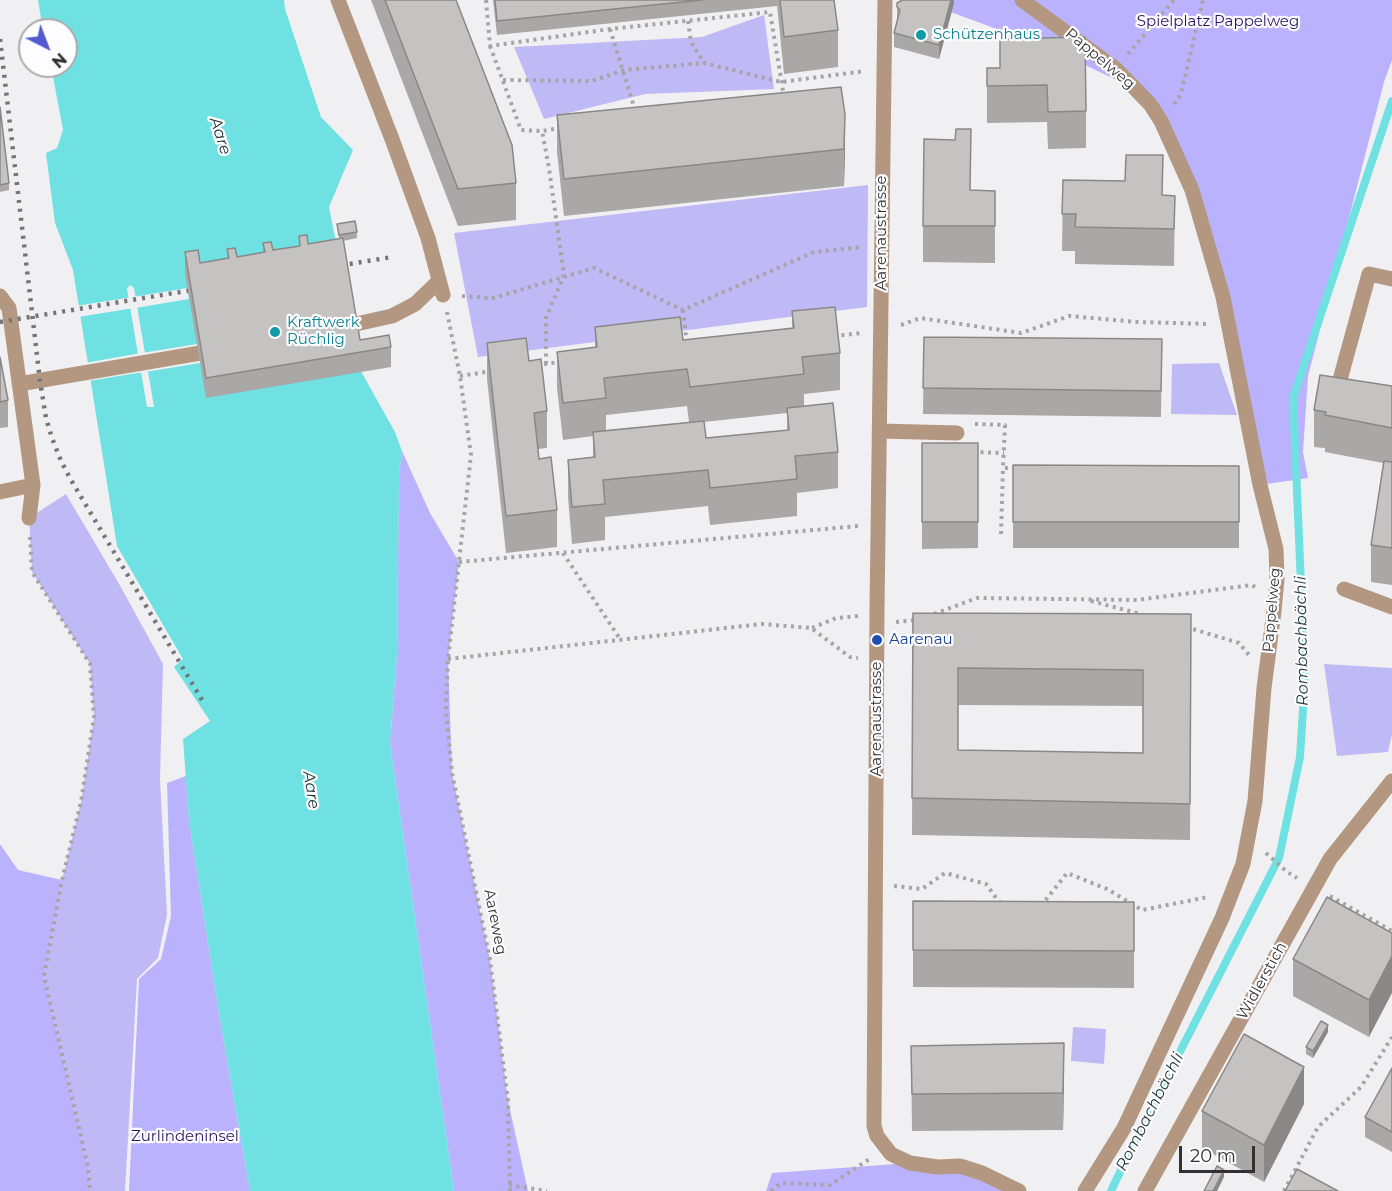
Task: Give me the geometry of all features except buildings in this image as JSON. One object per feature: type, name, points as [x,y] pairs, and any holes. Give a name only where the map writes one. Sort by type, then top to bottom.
[{"type":"street","points":[[321,331],[392,316],[441,288],[428,238],[393,139],[338,0]]},
{"type":"street","name":"Aarenaustrasse","points":[[885,0],[877,611],[874,1126],[877,1136],[886,1148]]},
{"type":"street","name":"Pappelweg","points":[[1022,0],[1116,69],[1150,104],[1161,121],[1192,190],[1222,297],[1260,485],[1276,549],[1277,579],[1254,801],[1243,864],[1233,892],[1124,1128],[1085,1191]]},
{"type":"street","points":[[1338,387],[1369,274],[1392,279]]},
{"type":"street","points":[[0,296],[9,308],[33,485],[29,518]]},
{"type":"street","points":[[19,384],[232,348]]},
{"type":"street","points":[[880,431],[957,433]]},
{"type":"street","points":[[0,492],[33,485]]},
{"type":"street","points":[[1344,589],[1392,607]]},
{"type":"street","name":"Widlerstich","points":[[1144,1191],[1330,859],[1392,781]]},
{"type":"street","points":[[886,1148],[891,1154],[910,1163],[938,1167],[960,1166],[982,1173],[1019,1191]]},
{"type":"path","points":[[486,0],[490,46],[521,130],[542,131],[563,128]]},
{"type":"path","points":[[1116,69],[1174,0]]},
{"type":"path","points":[[1161,121],[1181,94],[1203,0]]},
{"type":"path","points":[[490,46],[610,29],[770,12],[784,97],[773,99]]},
{"type":"path","points":[[688,21],[691,42],[704,63]]},
{"type":"path","points":[[610,29],[637,117]]},
{"type":"path","points":[[503,80],[592,81],[624,70],[704,63],[781,82],[884,69]]},
{"type":"path","points":[[542,131],[564,275],[546,318],[546,364]]},
{"type":"path","points":[[441,288],[493,298],[564,275],[594,268],[683,310],[814,252],[883,246]]},
{"type":"path","name":"Aareweg","points":[[441,288],[460,376],[471,455],[448,659],[446,710],[452,772],[490,960],[508,1101],[510,1191]]},
{"type":"path","points":[[683,310],[687,350]]},
{"type":"path","points":[[824,337],[881,332],[920,318],[1022,333],[1069,316],[1137,322],[1228,324]]},
{"type":"path","points":[[535,365],[569,362]]},
{"type":"path","points":[[460,376],[503,370]]},
{"type":"path","points":[[970,424],[1005,425],[1001,534]]},
{"type":"path","points":[[1003,468],[1026,468]]},
{"type":"path","points":[[29,518],[32,572],[90,664],[94,717],[81,802],[62,880],[44,976],[88,1167],[90,1191]]},
{"type":"path","points":[[459,562],[879,524]]},
{"type":"path","points":[[562,553],[620,639]]},
{"type":"path","points":[[930,616],[977,598],[1137,600],[1252,585],[1275,596]]},
{"type":"path","points":[[1084,599],[1149,616]]},
{"type":"path","points":[[448,659],[762,624],[811,628],[836,618],[877,611],[894,623],[920,619]]},
{"type":"path","points":[[1183,626],[1239,643],[1266,677]]},
{"type":"path","points":[[811,628],[850,657],[877,661]]},
{"type":"path","points":[[1273,861],[1287,872]]},
{"type":"path","points":[[875,884],[922,890],[945,873],[986,884],[999,902],[1009,904]]},
{"type":"path","points":[[1040,908],[1066,873],[1107,889],[1142,910],[1233,892]]},
{"type":"path","points":[[1314,887],[1392,931]]},
{"type":"path","points":[[1284,1191],[1318,1127],[1361,1088],[1392,1037]]},
{"type":"path","points":[[771,1191],[782,1183],[830,1185],[886,1148]]},
{"type":"path","points":[[509,1185],[547,1191]]},
{"type":"shaded area","points":[[764,15],[774,89],[645,94],[544,119],[514,47],[702,37]]},
{"type":"shaded area","points":[[868,185],[867,307],[478,357],[454,233]]},
{"type":"shaded area","points":[[1219,363],[1237,415],[1171,414],[1172,364]]},
{"type":"shaded area","points":[[66,494],[163,664],[160,779],[167,915],[158,958],[137,979],[125,1191],[90,1191],[88,1167],[44,976],[62,880],[81,802],[94,717],[90,664],[32,572],[29,518]]},
{"type":"shaded area","points":[[1324,664],[1392,668],[1392,734],[1388,752],[1337,756]]},
{"type":"shaded area","points":[[1073,1027],[1106,1029],[1104,1064],[1071,1061]]},
{"type":"green space","name":"Spielplatz Pappelweg","points":[[918,0],[1392,0],[1392,60],[1384,82],[1308,376],[1303,452],[1308,478],[1260,485],[1192,190],[1135,89],[1054,50]]},
{"type":"green space","points":[[402,451],[430,513],[459,562],[448,659],[452,773],[490,960],[508,1101],[528,1191],[454,1191],[390,743],[397,653],[399,475]]},
{"type":"green space","name":"Zurlindeninsel","points":[[186,776],[189,821],[250,1191],[129,1191],[139,979],[161,959],[171,916],[167,783]]},
{"type":"green space","points":[[0,844],[18,870],[62,880],[44,976],[88,1167],[90,1191],[0,1191]]},
{"type":"green space","points":[[910,1163],[960,1166],[1019,1191],[766,1191],[772,1173]]},
{"type":"water","name":"Aare","points":[[38,0],[284,0],[321,117],[353,150],[329,207],[362,373],[395,432],[402,451],[399,475],[397,653],[390,743],[454,1191],[250,1191],[189,821],[183,739],[210,721],[174,667],[183,659],[117,546],[73,270],[55,223],[46,153],[57,148],[63,130],[53,78],[78,78],[78,18],[41,18]],"holes":[[[130,285],[134,288],[154,407],[147,407],[127,289]]]},
{"type":"pier","points":[[187,288],[189,299],[135,308],[133,297]]},
{"type":"pier","points":[[132,297],[134,308],[78,317],[76,306]]},
{"type":"pier","points":[[197,344],[200,363],[145,372],[142,353]]},
{"type":"pier","points":[[141,353],[144,372],[88,381],[85,363]]},
{"type":"waterway","name":"Rombachbächli","points":[[1111,1191],[1279,858],[1300,757],[1305,678],[1293,398],[1392,101]]},
{"type":"railway","points":[[0,39],[40,381],[52,438],[71,480],[202,700]]},
{"type":"railway","points":[[332,267],[392,257]]},
{"type":"railway","points":[[0,322],[204,288]]},
{"type":"place","name":"Schützenhaus","points":[[921,35]]},
{"type":"place","name":"Kraftwerk Rüchlig","points":[[275,332]]},
{"type":"place","name":"Aarenau","points":[[877,640]]}]
